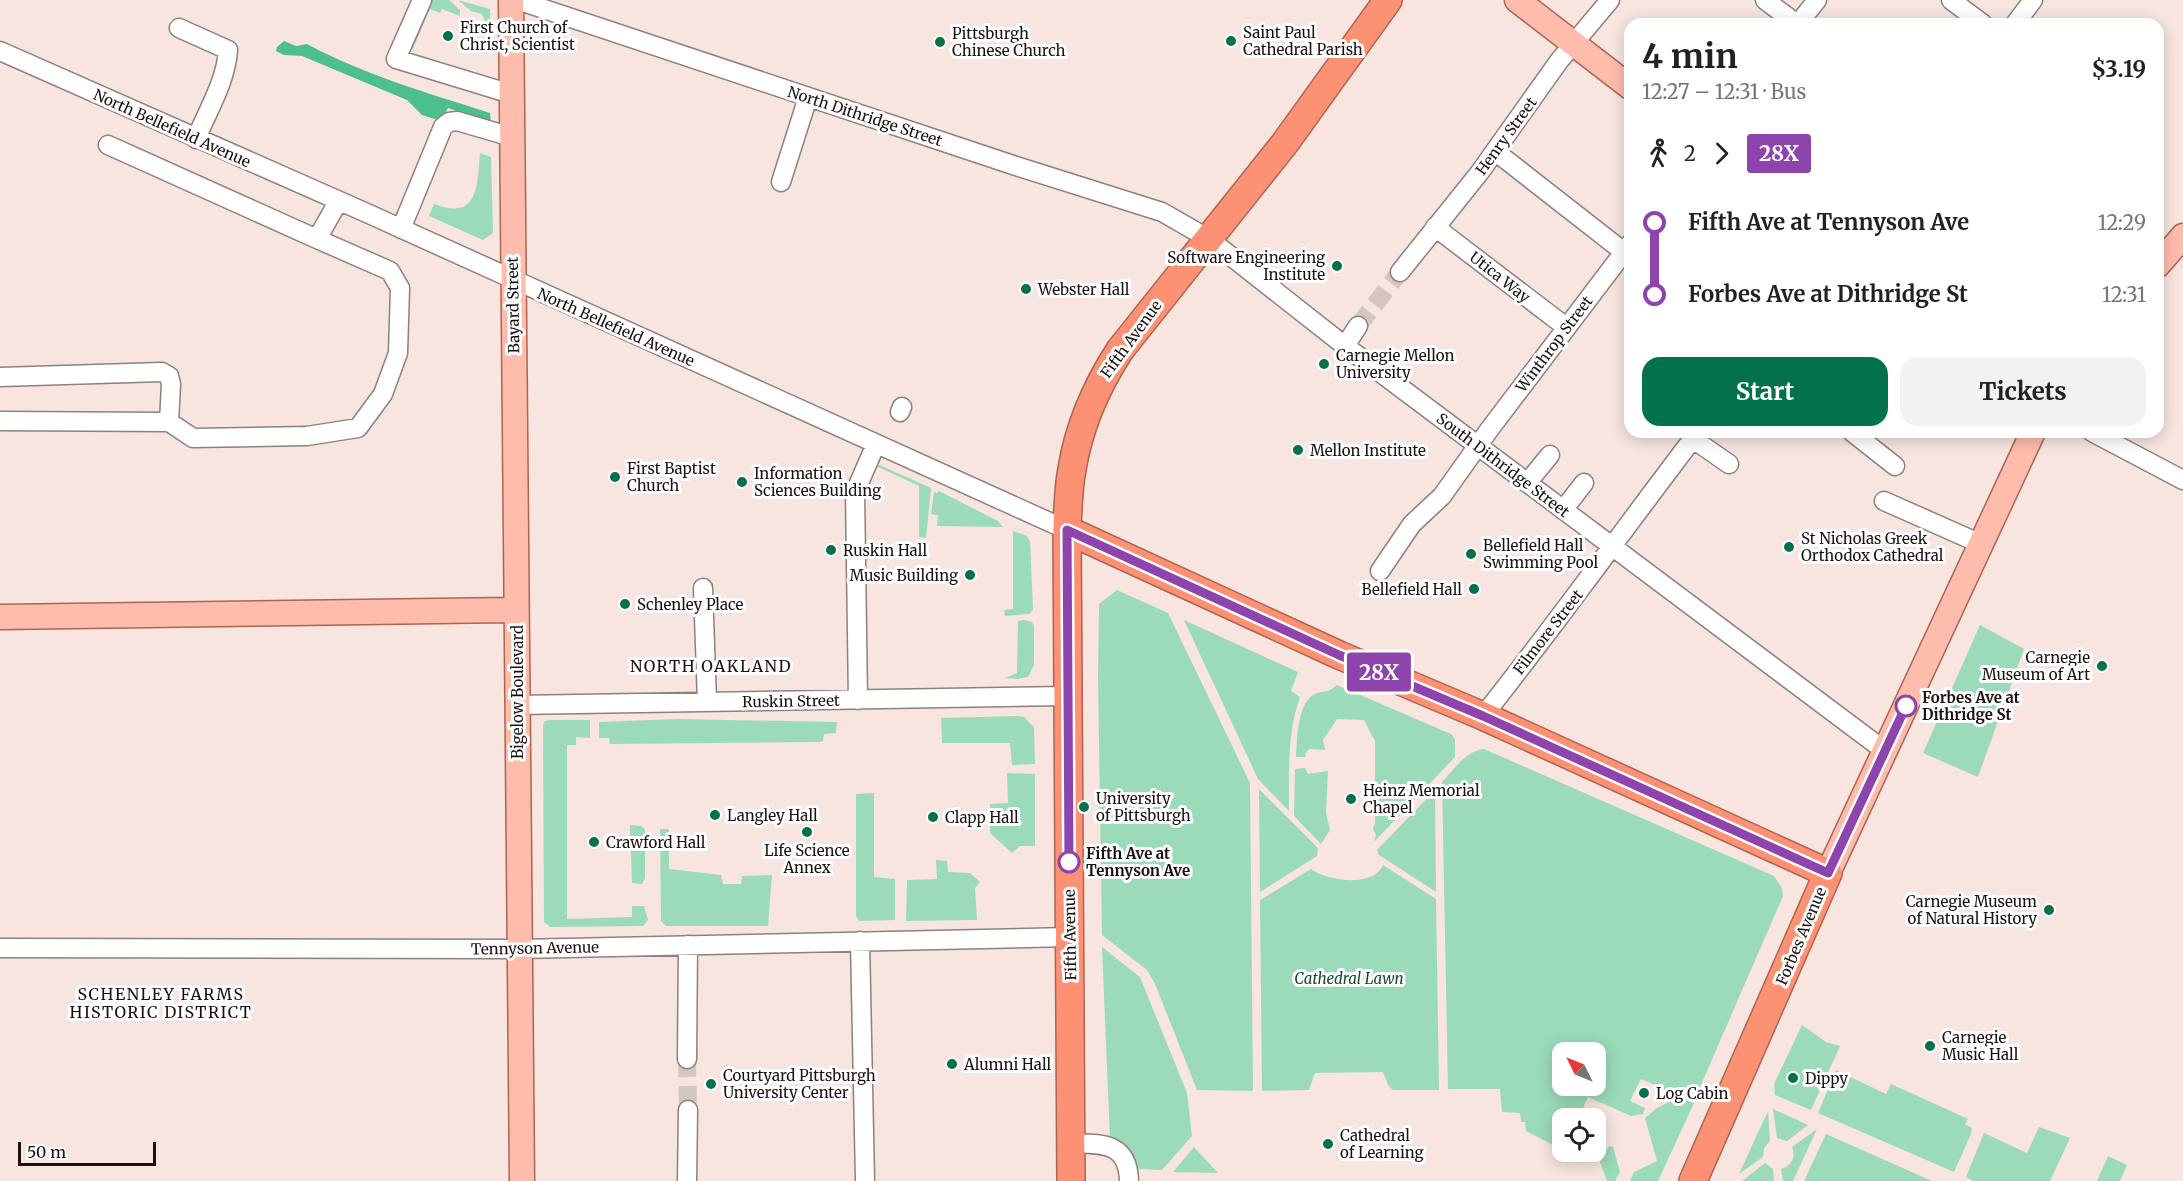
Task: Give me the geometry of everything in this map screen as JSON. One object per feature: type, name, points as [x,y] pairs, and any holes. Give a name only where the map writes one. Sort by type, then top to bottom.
[{"type":"highway","name":"Fifth Avenue","points":[[1071,1181],[1067,530],[1071,471],[1078,438],[1101,379],[1120,350],[1285,143],[1388,0]]},
{"type":"highway","points":[[1067,530],[1339,655],[1483,716],[1828,873]]},
{"type":"highway","name":"Forbes Avenue","points":[[1693,1181],[1828,873]]},
{"type":"main road","name":"Bayard Street","points":[[511,0],[516,610]]},
{"type":"main road","points":[[1517,0],[1624,82]]},
{"type":"main road","points":[[2164,258],[2183,236]]},
{"type":"main road","name":"Forbes Avenue","points":[[1828,873],[2030,438]]},
{"type":"main road","name":"Bigelow Boulevard","points":[[0,617],[516,610],[522,1181]]},
{"type":"street","points":[[422,0],[396,59],[512,94]]},
{"type":"street","name":"North Dithridge Street","points":[[517,0],[1162,212],[1209,239]]},
{"type":"street","name":"Henry Street","points":[[1400,272],[1496,152],[1559,61],[1610,0]]},
{"type":"street","points":[[1765,0],[1790,18]]},
{"type":"street","points":[[1803,18],[1817,0]]},
{"type":"street","points":[[1951,0],[1975,18]]},
{"type":"street","points":[[2020,18],[2033,0]]},
{"type":"street","points":[[180,25],[228,50],[228,63],[196,139]]},
{"type":"street","name":"North Bellefield Avenue","points":[[0,51],[1067,530]]},
{"type":"street","points":[[781,182],[808,97]]},
{"type":"street","points":[[401,230],[443,127],[448,122],[458,121],[512,137]]},
{"type":"street","points":[[0,421],[169,422],[193,438],[307,436],[358,428],[383,394],[398,353],[400,288],[390,271],[108,145]]},
{"type":"street","points":[[1496,152],[1624,246]]},
{"type":"street","points":[[317,239],[338,202]]},
{"type":"street","name":"Utica Way","points":[[1435,227],[1566,327]]},
{"type":"street","name":"South Dithridge Street","points":[[1209,239],[1344,346],[1885,752]]},
{"type":"street","name":"Winthrop Street","points":[[1380,571],[1412,524],[1442,496],[1624,252]]},
{"type":"street","points":[[1344,346],[1358,326]]},
{"type":"street","points":[[0,376],[162,372],[169,376],[171,384],[169,422]]},
{"type":"street","name":"Filmore Street","points":[[1483,716],[1694,438]]},
{"type":"street","points":[[1699,438],[1729,464]]},
{"type":"street","points":[[1860,438],[1895,466]]},
{"type":"street","points":[[2103,438],[2177,478]]},
{"type":"street","points":[[858,700],[855,492],[876,444]]},
{"type":"street","points":[[1527,483],[1550,455]]},
{"type":"street","points":[[1563,510],[1584,483]]},
{"type":"street","points":[[1884,501],[1981,544]]},
{"type":"street","points":[[704,588],[707,702]]},
{"type":"street","name":"Ruskin Street","points":[[516,705],[1067,696]]},
{"type":"street","name":"Tennyson Avenue","points":[[0,948],[520,949],[1070,937]]},
{"type":"street","points":[[861,941],[865,1181]]},
{"type":"street","points":[[687,1059],[688,945]]},
{"type":"street","points":[[687,1181],[688,1110]]},
{"type":"street","points":[[1071,1143],[1100,1144],[1118,1150],[1126,1160],[1129,1181]]},
{"type":"green space","points":[[432,0],[449,0],[460,10],[460,16],[442,9],[440,13],[430,9],[413,49],[409,46]]},
{"type":"green space","points":[[458,0],[490,9],[491,45],[480,23],[485,20],[482,14],[471,11]]},
{"type":"green space","points":[[284,41],[296,46],[307,44],[374,74],[490,113],[491,122],[448,108],[441,121],[422,115],[407,100],[302,56],[284,55],[276,51]]},
{"type":"green space","points":[[480,153],[491,157],[493,233],[483,240],[429,216],[434,204],[460,208],[468,204],[476,188]]},
{"type":"green space","points":[[877,464],[931,488],[926,538],[919,537],[919,486],[876,466]]},
{"type":"green space","points":[[939,491],[998,521],[1003,527],[937,526],[938,515],[931,514],[934,492]]},
{"type":"green space","points":[[1013,531],[1027,536],[1030,541],[1033,610],[1029,614],[1005,616],[1004,610],[1013,609]]},
{"type":"green space","points":[[1117,590],[1168,613],[1250,783],[1253,1091],[1197,1090],[1155,984],[1147,970],[1102,935],[1099,604]]},
{"type":"green space","points":[[1184,620],[1298,672],[1291,691],[1300,697],[1291,739],[1289,811],[1258,779]]},
{"type":"green space","points":[[1018,621],[1032,622],[1034,627],[1034,665],[1028,677],[1005,678],[1017,673]]},
{"type":"green space","points":[[1980,625],[2024,649],[1978,777],[1923,753]]},
{"type":"green space","points":[[1337,685],[1451,734],[1455,739],[1455,757],[1374,842],[1376,835],[1373,829],[1375,823],[1375,741],[1364,720],[1337,719],[1323,740],[1325,750],[1310,749],[1306,752],[1305,757],[1296,757],[1299,722],[1305,705],[1315,694]]},
{"type":"green space","points":[[1024,717],[1034,727],[1035,764],[1012,765],[1010,743],[942,743],[941,718]]},
{"type":"green space","points":[[677,719],[837,722],[836,733],[824,734],[823,741],[820,742],[610,744],[609,738],[599,738],[599,722]]},
{"type":"green space","points":[[549,720],[590,720],[590,738],[576,737],[576,745],[567,745],[567,919],[632,917],[632,906],[644,906],[648,920],[643,926],[550,927],[544,922],[543,725]]},
{"type":"green space","points":[[1484,749],[1774,876],[1782,888],[1783,896],[1697,1094],[1684,1091],[1671,1092],[1641,1079],[1630,1101],[1645,1108],[1643,1114],[1631,1116],[1588,1097],[1583,1108],[1552,1108],[1552,1144],[1526,1131],[1525,1122],[1521,1122],[1520,1113],[1502,1112],[1500,1089],[1448,1089],[1442,782],[1461,761],[1472,753]]},
{"type":"green space","points":[[1305,768],[1308,774],[1328,771],[1326,813],[1330,830],[1321,844],[1294,816],[1295,769]]},
{"type":"green space","points":[[1007,773],[1035,774],[1035,846],[1020,846],[1012,853],[990,833],[990,804],[1008,803]]},
{"type":"green space","points":[[1259,789],[1318,848],[1317,856],[1260,892]]},
{"type":"green space","points":[[1435,790],[1436,892],[1379,855],[1377,850]]},
{"type":"green space","points":[[874,793],[874,877],[895,879],[895,920],[859,921],[856,916],[856,794]]},
{"type":"green space","points":[[630,825],[641,826],[645,829],[645,878],[642,884],[632,883]]},
{"type":"green space","points":[[660,829],[669,829],[669,869],[721,875],[723,884],[741,884],[742,876],[772,875],[768,926],[666,926],[661,921]]},
{"type":"green space","points":[[936,860],[947,861],[948,872],[970,873],[980,882],[975,888],[977,920],[906,921],[907,880],[937,879]]},
{"type":"green space","name":"Cathedral Lawn","points":[[1383,865],[1436,899],[1439,1090],[1393,1090],[1388,1085],[1383,1072],[1315,1073],[1309,1090],[1262,1091],[1260,900],[1311,869],[1328,877],[1360,880],[1378,872]]},
{"type":"green space","points":[[1102,947],[1140,977],[1187,1093],[1192,1136],[1162,1170],[1139,1169],[1131,1155],[1110,1139]]},
{"type":"green space","points":[[1802,1025],[1826,1042],[1840,1046],[1811,1110],[1775,1095],[1774,1084]]},
{"type":"green space","points":[[1836,1070],[1886,1094],[1891,1084],[1968,1119],[1965,1124],[1972,1128],[1971,1134],[1954,1172],[1818,1113]]},
{"type":"green space","points":[[1673,1100],[1686,1100],[1694,1103],[1658,1181],[1630,1181],[1634,1172],[1657,1161],[1645,1118],[1657,1108]]},
{"type":"green space","points":[[1773,1109],[1808,1125],[1787,1141],[1777,1138]]},
{"type":"green space","points":[[1768,1111],[1770,1141],[1764,1148],[1763,1157],[1739,1174]]},
{"type":"green space","points":[[2039,1127],[2070,1138],[2050,1181],[1973,1181],[1966,1177],[1984,1133],[2027,1153]]},
{"type":"green space","points":[[1817,1129],[1793,1181],[1783,1181],[1781,1169],[1792,1161],[1794,1154],[1792,1147]]},
{"type":"green space","points":[[1826,1134],[1932,1181],[1804,1181]]},
{"type":"green space","points":[[1609,1146],[1613,1147],[1620,1172],[1615,1181],[1607,1181],[1600,1162],[1606,1162],[1606,1151]]},
{"type":"green space","points":[[1194,1147],[1218,1173],[1173,1172]]},
{"type":"green space","points":[[2108,1156],[2127,1165],[2120,1181],[2097,1181]]},
{"type":"green space","points":[[1765,1163],[1773,1169],[1774,1181],[1742,1181]]},
{"type":"tunnel","points":[[1358,326],[1400,272]]},
{"type":"tunnel","points":[[687,1059],[688,1110]]},
{"type":"bus line","name":"28X","points":[[1069,862],[1067,530],[1339,655],[1483,716],[1828,873],[1906,706]]},
{"type":"place","name":"First Church of Christ, Scientist","points":[[448,36]]},
{"type":"place","name":"Saint Paul Cathedral Parish","points":[[1231,41]]},
{"type":"place","name":"Pittsburgh Chinese Church","points":[[940,42]]},
{"type":"place","name":"Software Engineering Institute","points":[[1337,266]]},
{"type":"place","name":"Webster Hall","points":[[1026,289]]},
{"type":"place","name":"Carnegie Mellon University","points":[[1324,364]]},
{"type":"place","name":"Mellon Institute","points":[[1298,450]]},
{"type":"place","name":"First Baptist Church","points":[[615,477]]},
{"type":"place","name":"Information Sciences Building","points":[[742,482]]},
{"type":"place","name":"St Nicholas Greek Orthodox Cathedral","points":[[1789,547]]},
{"type":"place","name":"Ruskin Hall","points":[[831,550]]},
{"type":"place","name":"Bellefield Hall Swimming Pool","points":[[1471,554]]},
{"type":"place","name":"Music Building","points":[[970,575]]},
{"type":"place","name":"Bellefield Hall","points":[[1474,589]]},
{"type":"place","name":"Schenley Place","points":[[625,604]]},
{"type":"place","name":"Carnegie Museum of Art","points":[[2102,666]]},
{"type":"place","name":"Forbes Ave at Dithridge St","points":[[1906,706]]},
{"type":"place","name":"Heinz Memorial Chapel","points":[[1351,799]]},
{"type":"place","name":"University of Pittsburgh","points":[[1084,807]]},
{"type":"place","name":"Langley Hall","points":[[715,815]]},
{"type":"place","name":"Clapp Hall","points":[[933,817]]},
{"type":"place","name":"Life Science Annex","points":[[807,832]]},
{"type":"place","name":"Crawford Hall","points":[[594,842]]},
{"type":"place","name":"Fifth Ave at Tennyson Ave","points":[[1069,862]]},
{"type":"place","name":"Carnegie Museum of Natural History","points":[[2049,910]]},
{"type":"place","name":"Carnegie Music Hall","points":[[1930,1046]]},
{"type":"place","name":"Alumni Hall","points":[[952,1064]]},
{"type":"place","name":"Dippy","points":[[1793,1078]]},
{"type":"place","name":"Courtyard Pittsburgh University Center","points":[[711,1084]]},
{"type":"place","name":"Log Cabin","points":[[1644,1093]]},
{"type":"place","name":"Cathedral of Learning","points":[[1328,1144]]},
{"type":"district","name":"NORTH OAKLAND","points":[[711,666]]},
{"type":"district","name":"SCHENLEY FARMS HISTORIC DISTRICT","points":[[161,1003]]}]
